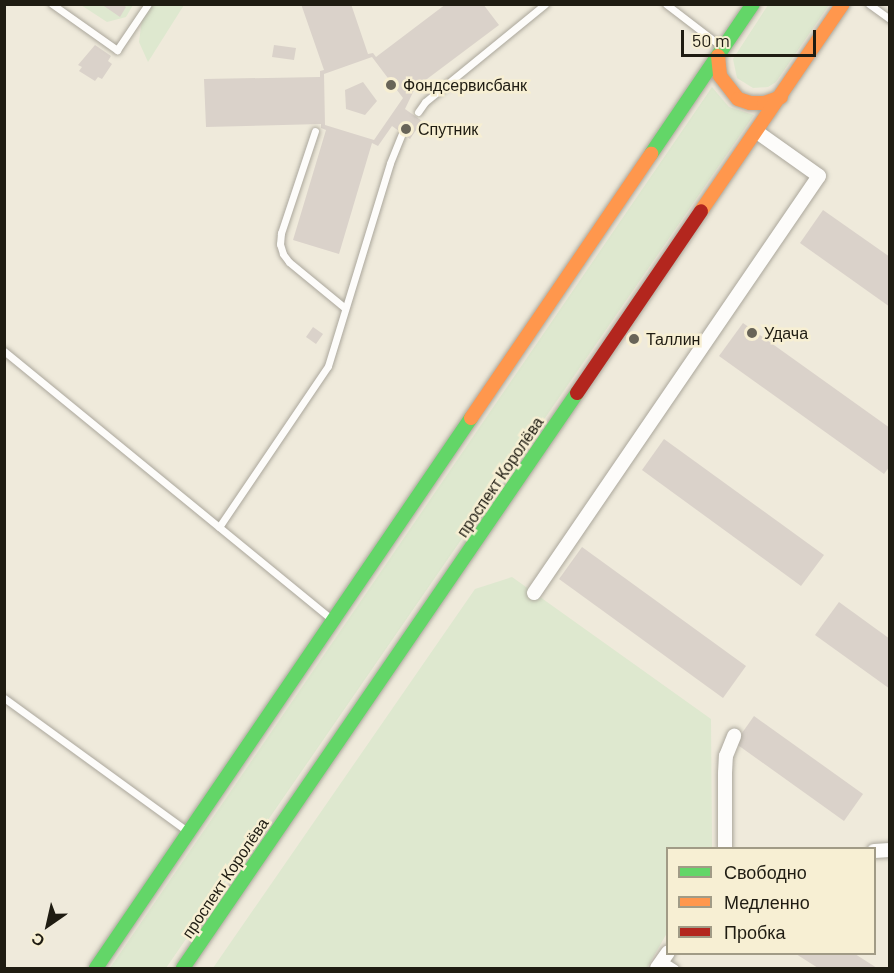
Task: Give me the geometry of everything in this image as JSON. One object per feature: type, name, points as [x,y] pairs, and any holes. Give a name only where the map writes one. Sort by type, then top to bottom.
[{"type":"main road","points":[[96,969],[753,4]]},
{"type":"main road","name":"проспект Королёва","points":[[183,969],[843,4]]},
{"type":"main road","points":[[720,52],[720,76],[726,87],[738,99],[750,103],[764,103],[781,97]]},
{"type":"street","points":[[534,593],[819,176],[757,132]]},
{"type":"street","points":[[725,847],[724,773],[726,756],[734,736]]},
{"type":"lane","points":[[52,4],[117,50],[148,4]]},
{"type":"lane","points":[[418,112],[425,102],[545,4]]},
{"type":"lane","points":[[666,4],[720,52]]},
{"type":"lane","points":[[869,4],[890,19]]},
{"type":"lane","points":[[315,131],[280,244],[289,262],[345,308]]},
{"type":"lane","points":[[219,527],[328,366],[390,163],[402,134]]},
{"type":"lane","points":[[4,351],[333,620]]},
{"type":"lane","points":[[4,698],[189,832]]},
{"type":"lane","points":[[662,960],[675,969]]},
{"type":"green space","points":[[81,5],[133,5],[126,17],[107,22]]},
{"type":"green space","points":[[152,5],[184,5],[148,62],[139,42],[142,19]]},
{"type":"green space","points":[[768,5],[829,5],[776,82],[768,87],[753,88],[737,78],[733,59]]},
{"type":"green space","points":[[712,87],[729,107],[754,115],[166,968],[110,968]]},
{"type":"green space","points":[[512,577],[711,719],[712,847],[666,847],[666,935],[647,968],[213,968],[475,589]]},
{"type":"building","points":[[101,4],[122,4],[126,7],[120,17]]},
{"type":"building","name":"Спутник","points":[[301,4],[351,4],[368,54],[373,53],[376,57],[446,4],[483,4],[499,25],[415,88],[405,109],[422,121],[410,139],[392,126],[378,146],[372,143],[339,254],[293,240],[326,130],[321,128],[321,124],[206,127],[204,79],[320,77],[320,71],[324,70]],"holes":[[[372,57],[403,98],[374,140],[325,125],[324,74]]]},
{"type":"building","points":[[95,45],[111,56],[108,61],[112,64],[102,79],[98,77],[95,81],[79,71],[82,67],[78,65]]},
{"type":"building","points":[[274,45],[296,48],[294,60],[272,57]]},
{"type":"building","name":"Спутник","points":[[363,82],[377,101],[365,115],[346,109],[345,90]]},
{"type":"building","points":[[823,210],[890,257],[890,307],[800,243]]},
{"type":"building","points":[[743,323],[890,428],[890,466],[884,474],[719,356]]},
{"type":"building","points":[[313,327],[323,334],[316,344],[306,337]]},
{"type":"building","points":[[664,439],[824,555],[801,586],[642,470]]},
{"type":"building","points":[[582,547],[746,666],[723,698],[559,579]]},
{"type":"building","points":[[839,602],[890,639],[890,689],[815,635]]},
{"type":"building","points":[[754,716],[863,794],[844,821],[735,743]]},
{"type":"building","points":[[798,955],[857,955],[877,968],[818,968]]},
{"type":"traffic: fast","points":[[651,154],[753,4]]},
{"type":"traffic: fast","points":[[183,968],[577,393]]},
{"type":"traffic: fast","points":[[96,968],[471,418]]},
{"type":"traffic: slow","points":[[701,211],[843,4]]},
{"type":"traffic: slow","points":[[718,56],[720,76],[738,99],[750,103],[764,103],[781,97]]},
{"type":"traffic: slow","points":[[471,418],[651,154]]},
{"type":"traffic: jam","points":[[577,393],[701,211]]},
{"type":"place","name":"Фондсервисбанк","points":[[391,85]]},
{"type":"place","name":"Спутник","points":[[406,129]]},
{"type":"place","name":"Удача","points":[[752,333]]},
{"type":"place","name":"Таллин","points":[[634,339]]}]
